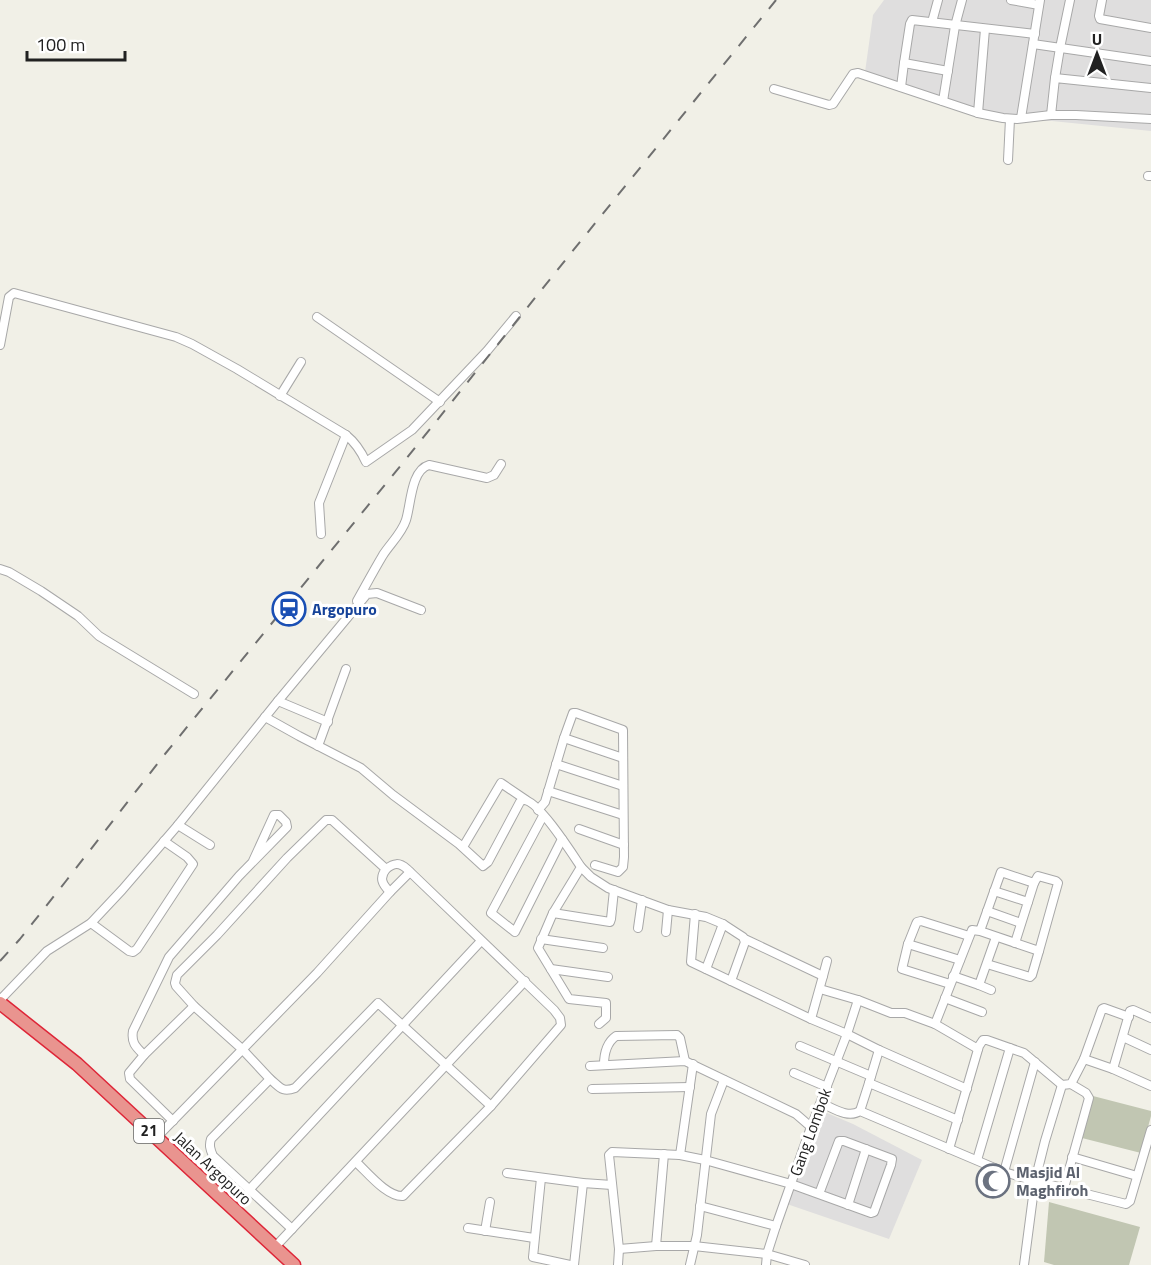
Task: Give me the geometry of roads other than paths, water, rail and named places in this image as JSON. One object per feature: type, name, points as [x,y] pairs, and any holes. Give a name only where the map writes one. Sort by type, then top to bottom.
[{"type":"highway","name":"Jalan Argopuro","points":[[0,1001],[77,1064],[294,1265]]},
{"type":"street","points":[[932,22],[938,0]]},
{"type":"street","points":[[944,101],[955,26],[962,0]]},
{"type":"street","points":[[1011,0],[1040,3],[1021,118]]},
{"type":"street","points":[[1051,115],[1055,78],[1070,0]]},
{"type":"street","points":[[1102,0],[1100,19],[1151,28]]},
{"type":"street","points":[[901,87],[910,22],[913,19],[955,26],[1035,34]]},
{"type":"street","points":[[978,113],[985,29]]},
{"type":"street","points":[[1033,44],[1151,61]]},
{"type":"street","points":[[904,63],[948,71]]},
{"type":"street","points":[[774,89],[829,105],[833,104],[855,73],[860,73],[978,113],[1010,119],[1051,115],[1151,119]]},
{"type":"street","points":[[1055,78],[1151,88]]},
{"type":"street","points":[[1008,160],[1010,119]]},
{"type":"street","points":[[0,345],[9,297],[14,292],[176,337],[237,369],[346,435],[356,443],[366,462],[412,430],[487,351],[516,316]]},
{"type":"street","points":[[317,317],[440,402]]},
{"type":"street","points":[[280,396],[300,362]]},
{"type":"street","points":[[321,534],[320,498],[346,435]]},
{"type":"street","points":[[350,615],[379,561],[403,527],[415,480],[422,468],[429,465],[487,478],[494,475],[501,464]]},
{"type":"street","points":[[0,569],[41,591],[78,616],[99,636],[194,694]]},
{"type":"street","points":[[0,1001],[51,947],[91,923],[122,890],[367,594],[380,594],[421,610]]},
{"type":"street","points":[[318,746],[346,669]]},
{"type":"street","points":[[278,701],[328,722]]},
{"type":"street","points":[[562,839],[515,932],[491,913],[541,813],[572,714],[576,713],[623,730],[623,867],[618,872],[595,865]]},
{"type":"street","points":[[265,717],[361,768],[463,847],[483,866],[486,865],[520,802],[526,800]]},
{"type":"street","points":[[564,738],[623,758]]},
{"type":"street","points":[[556,764],[623,786]]},
{"type":"street","points":[[463,847],[501,783],[534,805],[562,839],[580,867],[603,885],[668,910],[706,917],[723,924],[745,939],[823,976]]},
{"type":"street","points":[[548,791],[623,815]]},
{"type":"street","points":[[144,1055],[133,1044],[133,1031],[169,957],[253,861],[287,827],[288,824],[279,815],[274,815],[253,861]]},
{"type":"street","points":[[386,869],[332,820],[326,820],[177,975],[176,986],[283,1090],[295,1088],[378,1003],[490,1106]]},
{"type":"street","points":[[178,825],[210,845]]},
{"type":"street","points":[[579,829],[624,845]]},
{"type":"street","points":[[91,923],[129,951],[133,952],[138,949],[193,864],[164,841]]},
{"type":"street","points":[[356,1162],[388,1191],[396,1196],[404,1196],[490,1106],[561,1025],[560,1018],[555,1011],[402,865],[391,865],[382,876],[383,885],[390,892]]},
{"type":"street","points":[[580,867],[553,913],[538,948],[569,999],[606,1003],[606,1018],[599,1024]]},
{"type":"street","points":[[156,1138],[317,973],[410,872]]},
{"type":"street","points":[[980,931],[1000,873],[1034,883]]},
{"type":"street","points":[[987,964],[1030,977],[1032,975],[1058,883],[1056,881],[1038,876],[1015,943]]},
{"type":"street","points":[[553,913],[610,922],[614,890]]},
{"type":"street","points":[[994,891],[1028,902]]},
{"type":"street","points":[[638,928],[642,900]]},
{"type":"street","points":[[666,932],[668,910]]},
{"type":"street","points":[[987,911],[1021,923]]},
{"type":"street","points":[[695,915],[692,963],[967,1089]]},
{"type":"street","points":[[969,936],[918,921],[908,944],[902,969],[979,985],[991,990]]},
{"type":"street","points":[[706,969],[723,924]]},
{"type":"street","points":[[935,1024],[973,930],[1039,951]]},
{"type":"street","points":[[979,985],[996,937]]},
{"type":"street","points":[[541,939],[603,948]]},
{"type":"street","points":[[731,981],[745,939]]},
{"type":"street","points":[[249,1190],[482,941]]},
{"type":"street","points":[[908,944],[960,960]]},
{"type":"street","points":[[812,1019],[827,961]]},
{"type":"street","points":[[552,969],[608,977]]},
{"type":"street","points":[[275,1247],[525,981]]},
{"type":"street","points":[[820,989],[891,1013],[904,1013],[935,1024],[978,1049]]},
{"type":"street","name":"Gang Lombok","points":[[766,1265],[776,1226],[858,1000]]},
{"type":"street","points":[[943,1003],[982,1012]]},
{"type":"street","points":[[173,1120],[129,1077],[130,1071],[194,1006]]},
{"type":"street","points":[[1071,1084],[1084,1059],[1102,1009],[1129,1017]]},
{"type":"street","points":[[1113,1069],[1130,1011],[1151,1018]]},
{"type":"street","points":[[604,1065],[605,1051],[610,1041],[616,1036],[677,1035],[680,1038],[685,1061]]},
{"type":"street","points":[[1123,1037],[1151,1050]]},
{"type":"street","points":[[949,1149],[981,1042],[985,1040],[1010,1048],[1024,1053],[1062,1085],[1071,1084],[1089,1098],[1064,1188]]},
{"type":"street","points":[[800,1046],[958,1120]]},
{"type":"street","points":[[977,1160],[1010,1048]]},
{"type":"street","points":[[821,1103],[852,1115],[860,1111],[879,1050]]},
{"type":"street","points":[[1084,1059],[1151,1086]]},
{"type":"street","points":[[590,1066],[685,1061],[796,1114],[811,1127]]},
{"type":"street","points":[[1004,1172],[1035,1062]]},
{"type":"street","points":[[680,1155],[693,1064]]},
{"type":"street","points":[[794,1073],[827,1087]]},
{"type":"street","points":[[270,1079],[211,1139],[209,1144],[213,1156],[292,1229]]},
{"type":"street","points":[[690,1265],[697,1235],[711,1114],[724,1080]]},
{"type":"street","points":[[1024,1265],[1035,1181],[1062,1085]]},
{"type":"street","points":[[592,1089],[690,1087]]},
{"type":"street","points":[[860,1111],[1004,1172],[1126,1204],[1130,1202],[1151,1130]]},
{"type":"street","points":[[796,1114],[816,1115]]},
{"type":"street","points":[[618,1265],[619,1249],[608,1158],[612,1152],[680,1155],[705,1160],[791,1184],[848,1205],[873,1213],[892,1159],[839,1141],[819,1194]]},
{"type":"street","points":[[848,1205],[867,1149]]},
{"type":"street","points":[[656,1246],[664,1154]]},
{"type":"street","points":[[1072,1157],[1137,1176]]},
{"type":"street","points":[[507,1173],[612,1185]]},
{"type":"street","points":[[541,1178],[533,1257],[572,1265],[583,1183]]},
{"type":"street","points":[[485,1230],[490,1202]]},
{"type":"street","points":[[700,1206],[776,1226]]},
{"type":"street","points":[[468,1228],[534,1238]]},
{"type":"street","points":[[619,1249],[694,1246],[767,1254],[805,1265]]},
{"type":"railway","points":[[0,961],[776,0]]},
{"type":"place","name":"Argopuro","points":[[289,609]]},
{"type":"place","name":"Masjid Al Maghfiroh","points":[[993,1181]]}]
